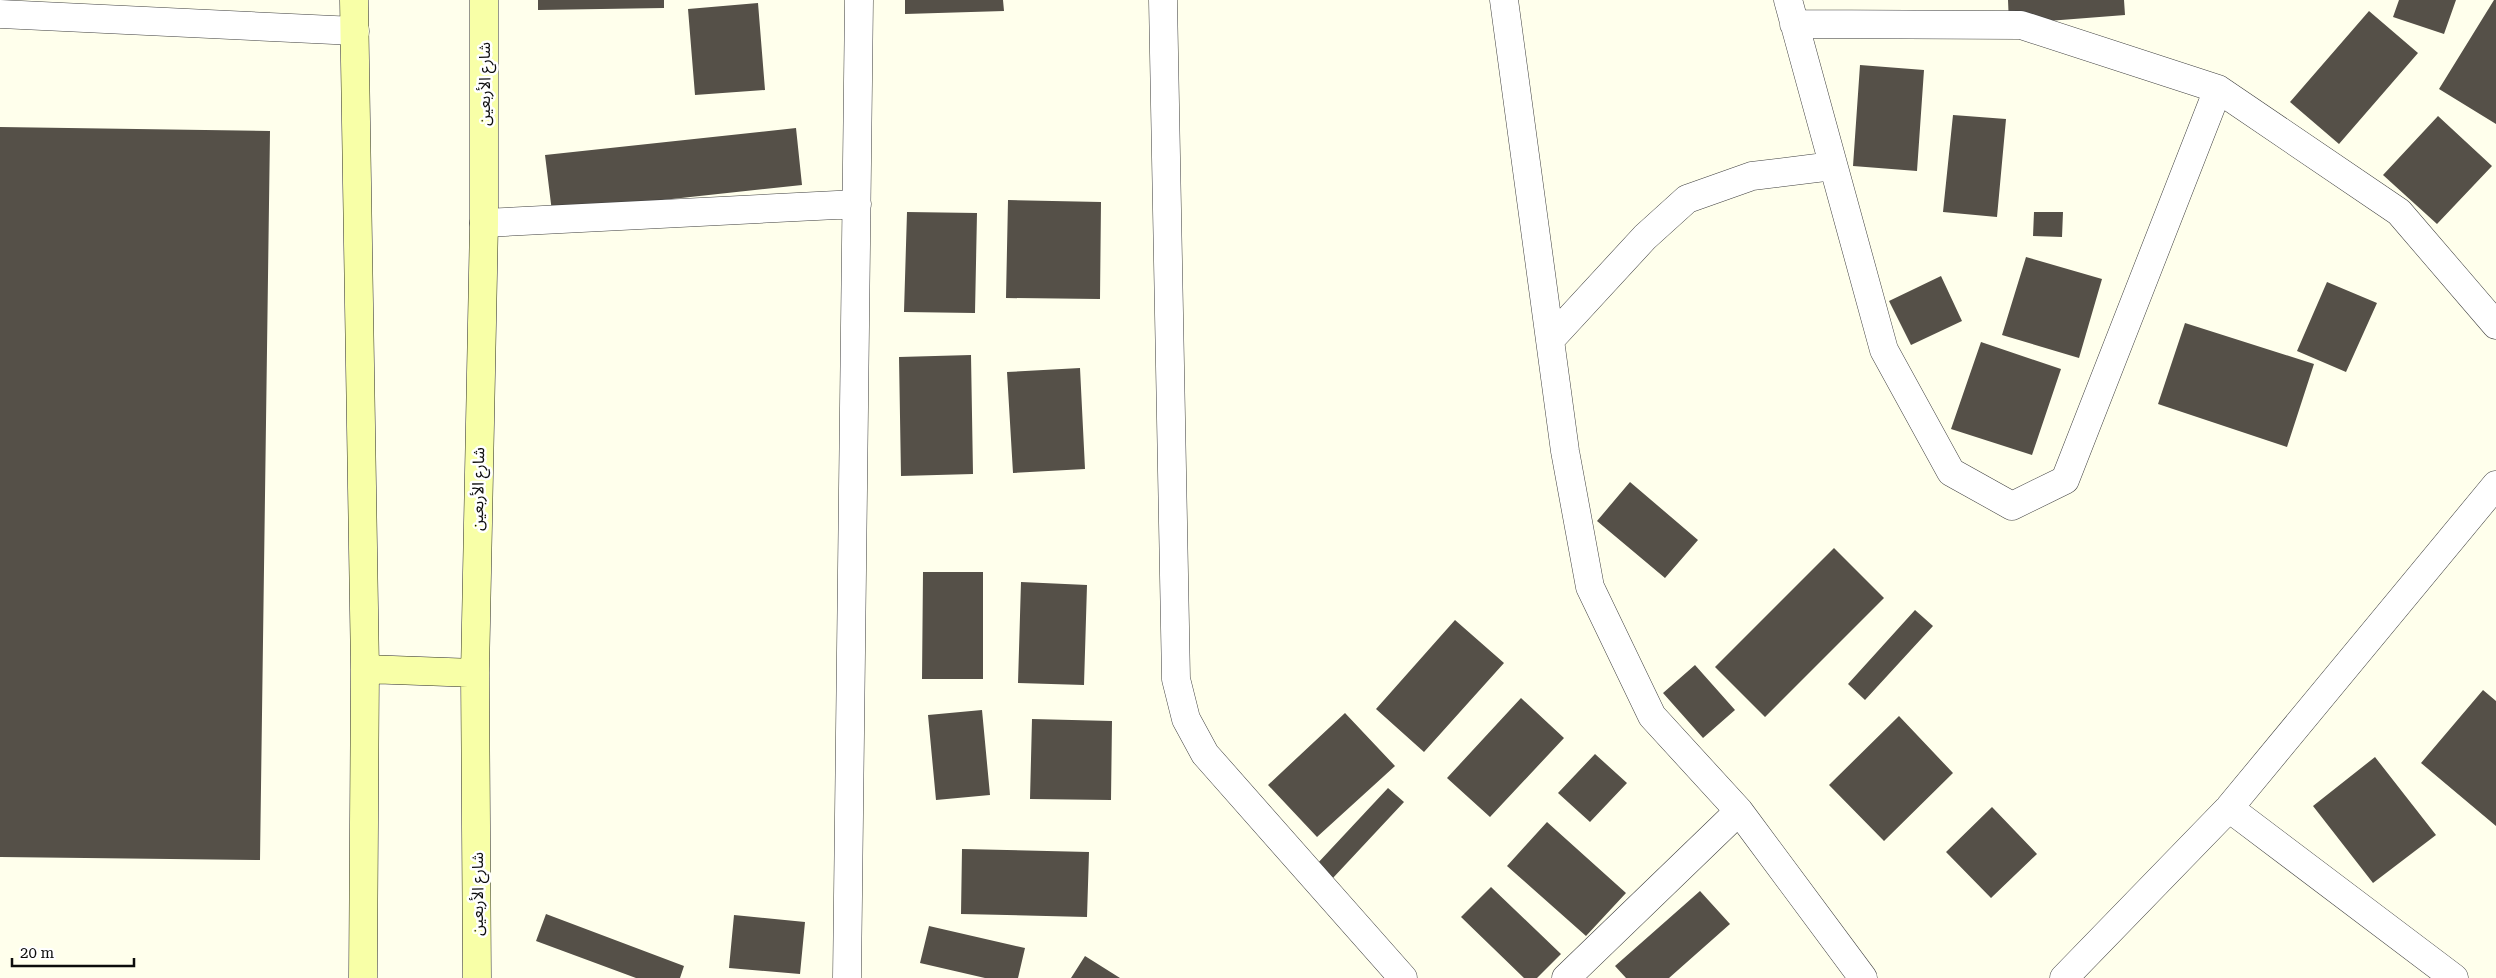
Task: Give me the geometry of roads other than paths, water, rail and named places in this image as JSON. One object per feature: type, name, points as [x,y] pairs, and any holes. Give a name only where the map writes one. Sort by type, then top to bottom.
[{"type":"main road","points":[[354,0],[365,669],[363,978]]},
{"type":"main road","name":"شارع الأربعين","points":[[477,978],[475,673],[484,222],[484,0]]},
{"type":"main road","points":[[365,669],[475,673]]},
{"type":"street","points":[[847,978],[859,0]]},
{"type":"street","points":[[1163,0],[1176,679],[1184,711],[1204,754],[1402,978]]},
{"type":"street","points":[[1504,0],[1565,451],[1590,587],[1652,716],[1739,811],[1863,978]]},
{"type":"street","points":[[2218,89],[2065,480],[2012,506],[1951,472],[1884,350],[1791,12],[2021,25],[2218,89],[2399,212],[2496,325]]},
{"type":"street","points":[[0,14],[355,30]]},
{"type":"street","points":[[1550,340],[1645,237],[1687,199],[1752,176],[1833,166]]},
{"type":"street","points":[[484,222],[857,204]]},
{"type":"street","points":[[2064,978],[2228,808],[2496,486]]},
{"type":"street","points":[[2228,808],[2454,978]]},
{"type":"street","points":[[1566,978],[1739,811]]}]
